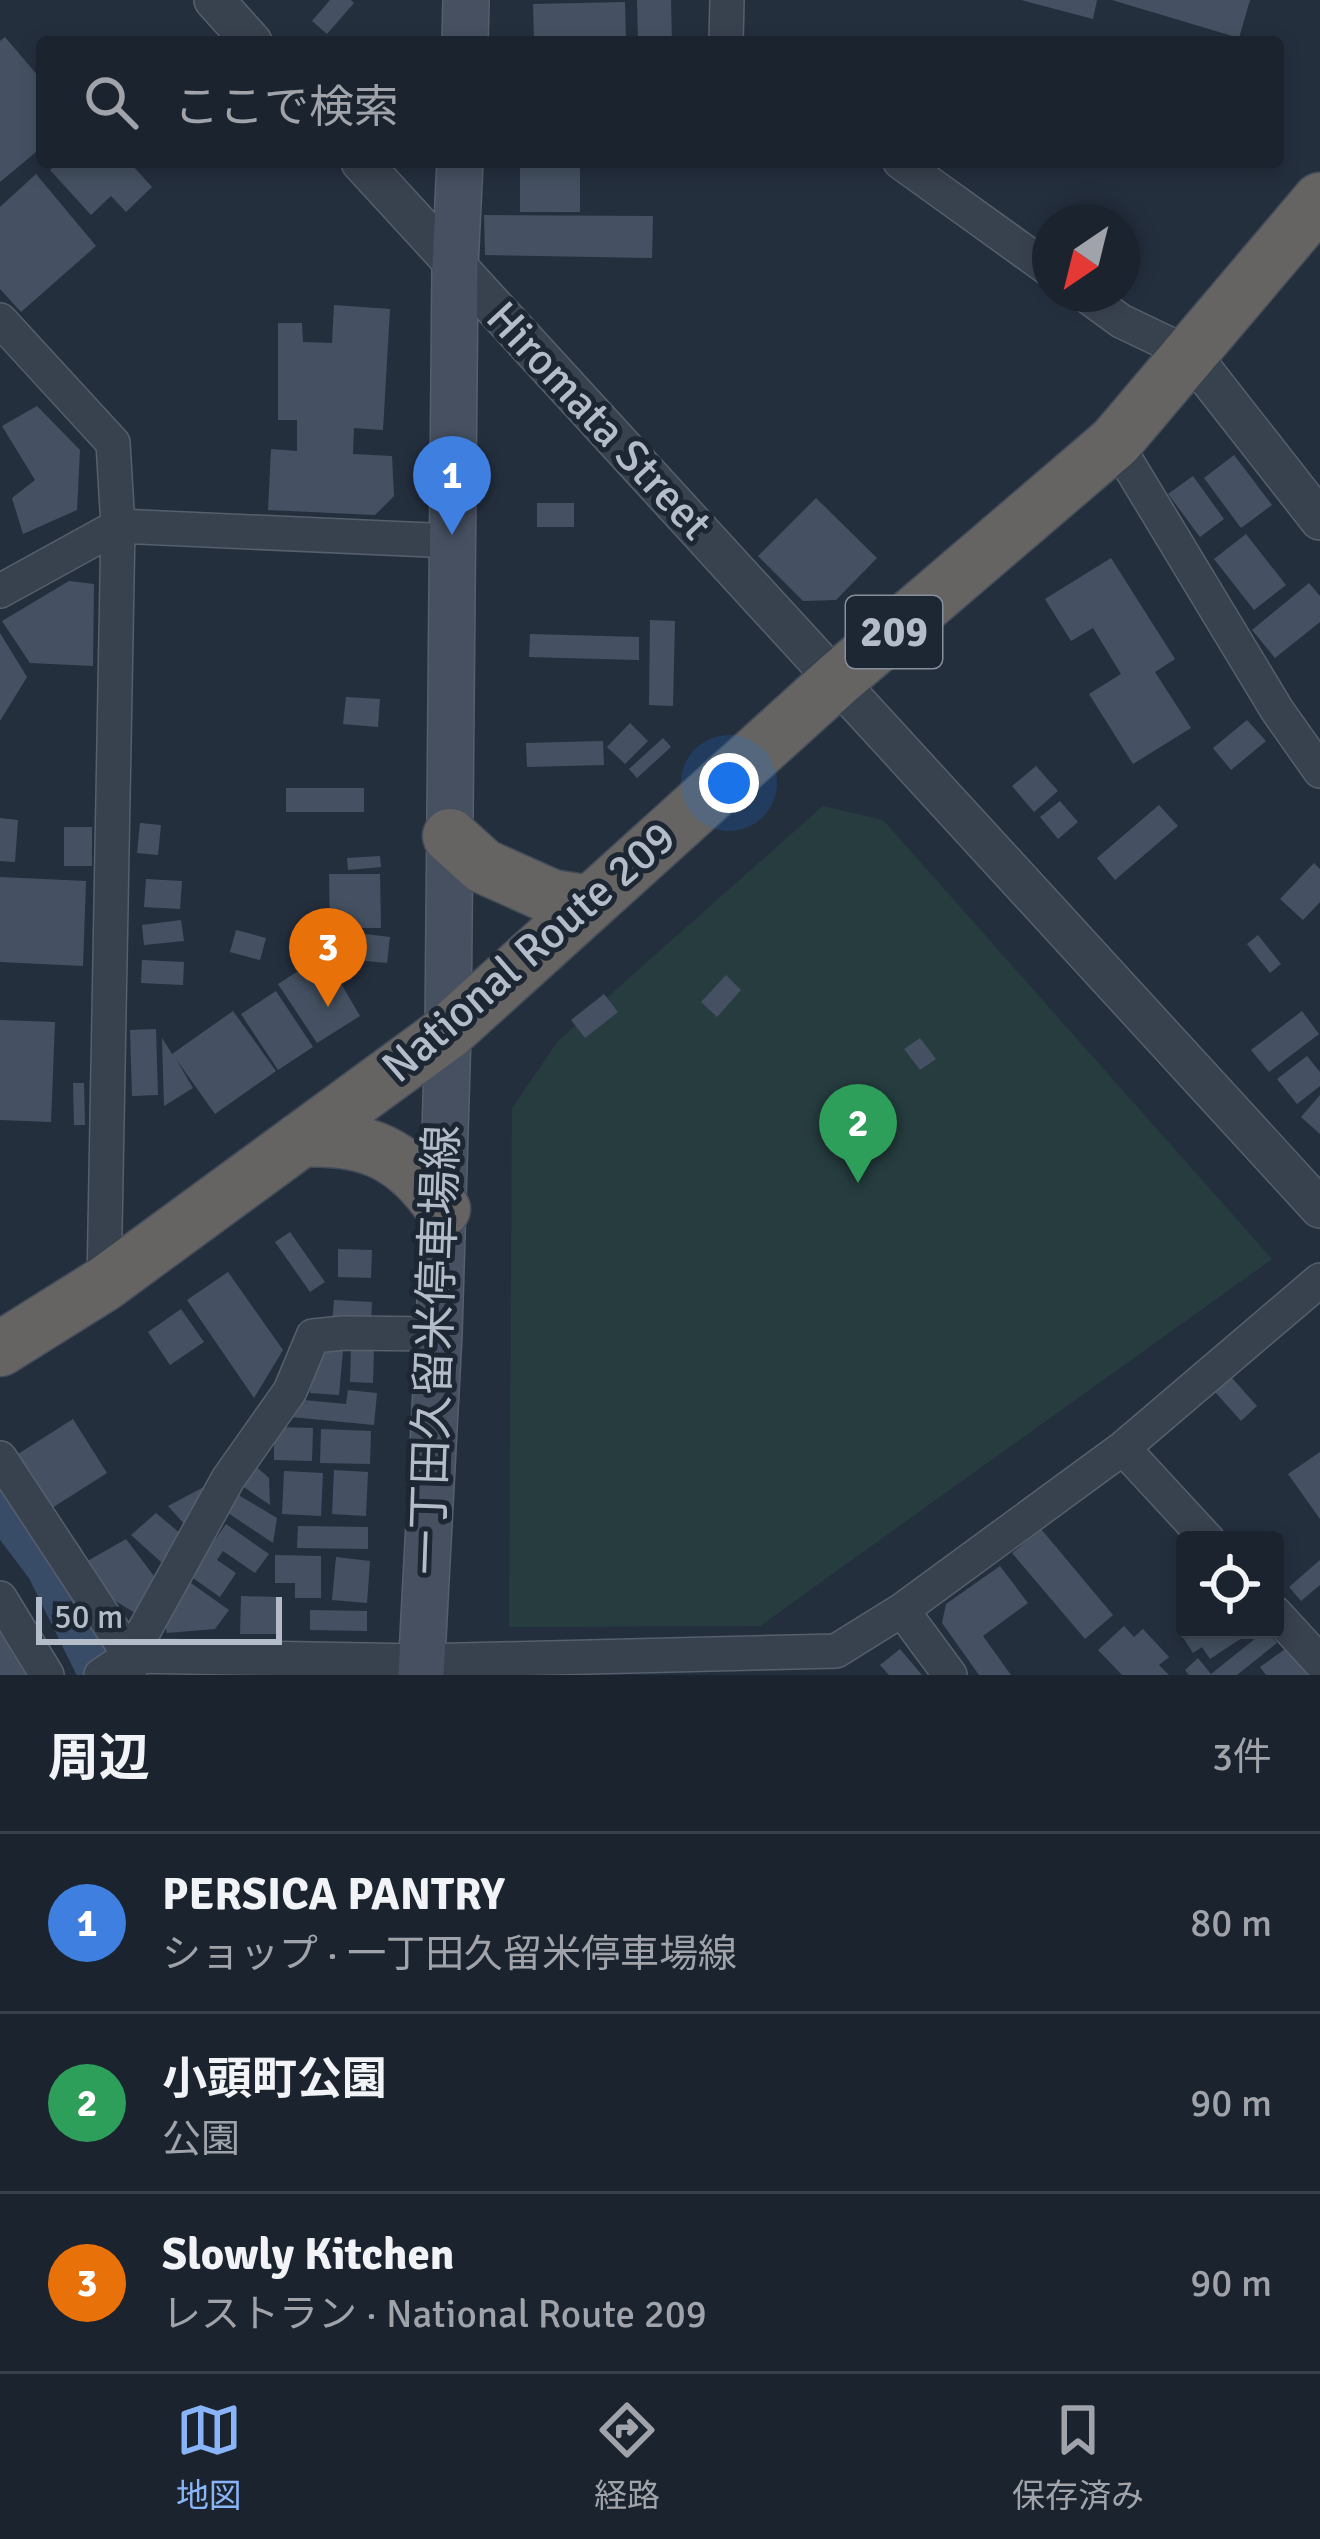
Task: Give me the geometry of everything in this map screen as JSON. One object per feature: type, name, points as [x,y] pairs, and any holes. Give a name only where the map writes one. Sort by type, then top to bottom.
[{"type":"highway","name":"National Route 209","points":[[0,1349],[104,1284],[448,1032],[837,680],[1115,442],[1320,200]]},
{"type":"highway","points":[[450,836],[482,866],[552,897],[590,903]]},
{"type":"highway","points":[[300,1140],[335,1138],[399,1161],[424,1182],[442,1209]]},
{"type":"main road","points":[[465,36],[466,0]]},
{"type":"main road","name":"一丁田久留米停車場線","points":[[422,1668],[448,1032],[460,168]]},
{"type":"street","points":[[214,0],[247,36]]},
{"type":"street","points":[[726,36],[727,0]]},
{"type":"street","name":"Hiromata Street","points":[[366,168],[1320,1208]]},
{"type":"street","points":[[908,168],[1032,257]]},
{"type":"street","points":[[1109,312],[1190,354],[1320,520]]},
{"type":"street","points":[[0,320],[113,443],[118,526],[104,1284]]},
{"type":"street","points":[[1115,442],[1277,710],[1320,771]]},
{"type":"street","points":[[0,591],[118,526],[452,541]]},
{"type":"street","points":[[101,1675],[130,1666],[834,1663],[1124,1448],[1320,1280]]},
{"type":"street","points":[[130,1666],[228,1480],[290,1391],[314,1336],[439,1334]]},
{"type":"street","points":[[1124,1448],[1200,1531]]},
{"type":"street","points":[[0,1458],[130,1666]]},
{"type":"street","points":[[0,1598],[47,1675]]},
{"type":"street","points":[[902,1610],[950,1675]]},
{"type":"street","points":[[1284,1623],[1320,1662]]},
{"type":"green space","points":[[823,806],[883,820],[1272,1259],[760,1626],[509,1627],[512,1108],[558,1041]]},
{"type":"building","points":[[330,0],[354,3],[327,34],[312,21]]},
{"type":"building","points":[[637,0],[671,0],[672,36],[638,36]]},
{"type":"building","points":[[1021,0],[1097,0],[1093,19]]},
{"type":"building","points":[[1112,0],[1250,0],[1240,36]]},
{"type":"building","points":[[625,2],[626,36],[534,36],[533,4]]},
{"type":"building","points":[[5,37],[36,73],[36,152],[0,182],[0,41]]},
{"type":"building","points":[[135,168],[152,187],[126,212],[111,196],[91,215],[50,170]]},
{"type":"building","points":[[520,168],[580,168],[580,212],[520,212]]},
{"type":"building","points":[[36,174],[96,246],[21,312],[0,289],[0,207]]},
{"type":"building","points":[[484,215],[653,216],[652,258],[485,255]]},
{"type":"building","points":[[334,305],[390,309],[383,430],[354,428],[353,454],[392,456],[394,496],[375,515],[268,510],[271,449],[297,451],[297,420],[278,420],[278,323],[302,323],[303,342],[332,343]]},
{"type":"building","points":[[37,406],[80,450],[77,510],[23,534],[12,498],[35,480],[2,426]]},
{"type":"building","points":[[1234,455],[1272,505],[1241,528],[1204,478]]},
{"type":"building","points":[[1193,476],[1224,519],[1200,537],[1168,494]]},
{"type":"building","points":[[816,498],[877,558],[836,600],[803,601],[758,556]]},
{"type":"building","points":[[537,503],[574,503],[574,527],[537,527]]},
{"type":"building","points":[[1246,534],[1286,585],[1254,610],[1214,559]]},
{"type":"building","points":[[1111,558],[1175,659],[1155,672],[1191,728],[1133,764],[1089,694],[1121,674],[1093,628],[1071,641],[1045,599]]},
{"type":"building","points":[[69,581],[94,584],[93,666],[30,663],[2,621]]},
{"type":"building","points":[[1309,583],[1320,596],[1320,622],[1275,658],[1252,630]]},
{"type":"building","points":[[650,620],[675,621],[673,706],[649,705]]},
{"type":"building","points":[[0,633],[27,677],[0,721]]},
{"type":"building","points":[[530,634],[639,637],[639,660],[529,657]]},
{"type":"building","points":[[346,697],[380,699],[378,727],[343,724]]},
{"type":"building","points":[[1247,720],[1266,741],[1231,770],[1213,748]]},
{"type":"building","points":[[630,723],[648,741],[625,764],[607,747]]},
{"type":"building","points":[[663,738],[671,747],[637,778],[629,769]]},
{"type":"building","points":[[603,741],[604,765],[527,767],[526,743]]},
{"type":"building","points":[[1036,766],[1058,791],[1034,812],[1012,786]]},
{"type":"building","points":[[286,788],[364,788],[364,812],[286,812]]},
{"type":"building","points":[[1060,801],[1078,822],[1058,839],[1040,817]]},
{"type":"building","points":[[1159,805],[1178,826],[1115,880],[1097,858]]},
{"type":"building","points":[[0,818],[18,820],[15,862],[0,861]]},
{"type":"building","points":[[140,823],[161,825],[158,855],[137,853]]},
{"type":"building","points":[[64,827],[92,827],[92,866],[64,866]]},
{"type":"building","points":[[380,856],[381,867],[348,870],[347,858]]},
{"type":"building","points":[[1314,863],[1320,869],[1320,902],[1303,920],[1280,899]]},
{"type":"building","points":[[329,874],[380,874],[381,928],[330,928]]},
{"type":"building","points":[[0,877],[86,881],[83,966],[0,962]]},
{"type":"building","points":[[146,879],[182,881],[180,909],[144,907]]},
{"type":"building","points":[[181,920],[184,941],[144,945],[142,925]]},
{"type":"building","points":[[236,930],[266,938],[260,960],[230,952]]},
{"type":"building","points":[[357,933],[390,937],[387,963],[355,960]]},
{"type":"building","points":[[1258,935],[1281,964],[1270,973],[1247,944]]},
{"type":"building","points":[[142,960],[184,962],[183,985],[141,983]]},
{"type":"building","points":[[306,966],[315,979],[332,968],[360,1016],[317,1043],[278,984]]},
{"type":"building","points":[[726,975],[741,990],[717,1017],[701,1002]]},
{"type":"building","points":[[276,991],[313,1047],[278,1070],[241,1014]]},
{"type":"building","points":[[604,994],[618,1012],[585,1038],[571,1020]]},
{"type":"building","points":[[233,1011],[276,1071],[215,1114],[176,1059],[193,1088],[164,1106],[162,1038],[172,1054]]},
{"type":"building","points":[[1302,1011],[1319,1034],[1269,1072],[1251,1050]]},
{"type":"building","points":[[0,1020],[55,1022],[51,1122],[0,1120]]},
{"type":"building","points":[[156,1029],[158,1095],[132,1096],[130,1030]]},
{"type":"building","points":[[920,1038],[936,1059],[920,1070],[904,1049]]},
{"type":"building","points":[[1307,1056],[1320,1072],[1320,1086],[1297,1104],[1277,1079]]},
{"type":"building","points":[[73,1083],[84,1083],[85,1125],[74,1125]]},
{"type":"building","points":[[1320,1095],[1320,1134],[1301,1117]]},
{"type":"building","points":[[290,1232],[325,1282],[310,1292],[275,1242]]},
{"type":"building","points":[[338,1249],[372,1250],[371,1278],[338,1277]]},
{"type":"building","points":[[228,1272],[283,1350],[254,1398],[187,1300]]},
{"type":"building","points":[[334,1300],[372,1302],[371,1326],[332,1323]]},
{"type":"building","points":[[181,1309],[204,1342],[170,1365],[148,1332]]},
{"type":"building","points":[[351,1347],[374,1348],[373,1383],[350,1382]]},
{"type":"building","points":[[314,1348],[343,1351],[339,1395],[310,1393]]},
{"type":"building","points":[[1232,1378],[1257,1406],[1241,1421],[1215,1392]]},
{"type":"building","points":[[348,1390],[377,1393],[374,1425],[291,1417],[293,1399],[346,1404]]},
{"type":"building","points":[[73,1419],[107,1473],[52,1508],[18,1454]]},
{"type":"building","points":[[274,1427],[313,1428],[312,1461],[274,1460]]},
{"type":"building","points":[[321,1429],[371,1431],[370,1464],[320,1463]]},
{"type":"building","points":[[1320,1452],[1320,1519],[1288,1474]]},
{"type":"building","points":[[252,1463],[269,1478],[270,1505],[238,1483]]},
{"type":"building","points":[[334,1470],[368,1472],[366,1516],[332,1514]]},
{"type":"building","points":[[284,1471],[323,1473],[321,1516],[282,1514]]},
{"type":"building","points":[[217,1480],[186,1526],[168,1506]]},
{"type":"building","points":[[235,1493],[277,1518],[273,1543],[225,1511]]},
{"type":"building","points":[[156,1513],[181,1534],[161,1562],[131,1535]]},
{"type":"building","points":[[226,1524],[269,1554],[255,1573],[223,1551],[217,1560],[236,1573],[220,1597],[190,1576]]},
{"type":"building","points":[[298,1526],[368,1527],[368,1549],[297,1548]]},
{"type":"building","points":[[1041,1529],[1113,1615],[1085,1639],[1012,1553]]},
{"type":"building","points":[[126,1539],[154,1576],[135,1613],[106,1595],[84,1563]]},
{"type":"building","points":[[275,1555],[321,1556],[321,1598],[295,1598],[295,1583],[275,1583]]},
{"type":"building","points":[[336,1557],[370,1561],[367,1603],[332,1600]]},
{"type":"building","points":[[1320,1560],[1320,1585],[1301,1601],[1289,1587]]},
{"type":"building","points":[[1000,1566],[1028,1603],[983,1636],[1011,1675],[979,1675],[942,1623],[946,1604]]},
{"type":"building","points":[[188,1581],[229,1610],[215,1629],[167,1633],[165,1625]]},
{"type":"building","points":[[241,1596],[278,1597],[277,1634],[240,1634]]},
{"type":"building","points":[[310,1610],[367,1611],[367,1631],[310,1630]]},
{"type":"building","points":[[0,1619],[40,1675],[0,1675]]},
{"type":"building","points":[[1124,1626],[1134,1637],[1143,1629],[1169,1657],[1159,1665],[1169,1675],[1122,1675],[1098,1650]]},
{"type":"building","points":[[1184,1639],[1240,1639],[1210,1659],[1202,1647],[1193,1653]]},
{"type":"building","points":[[1255,1639],[1277,1643],[1237,1675],[1189,1675],[1185,1670],[1198,1658],[1211,1674]]},
{"type":"building","points":[[1288,1647],[1309,1675],[1266,1675],[1260,1667]]},
{"type":"building","points":[[900,1649],[922,1675],[889,1675],[880,1665]]},
{"type":"waterway","points":[[0,1490],[55,1563],[110,1675]]},
{"type":"place","name":"PERSICA PANTRY","points":[[452,535]]},
{"type":"place","name":"Slowly Kitchen","points":[[328,1007]]},
{"type":"place","name":"小頭町公園","points":[[858,1183]]}]
